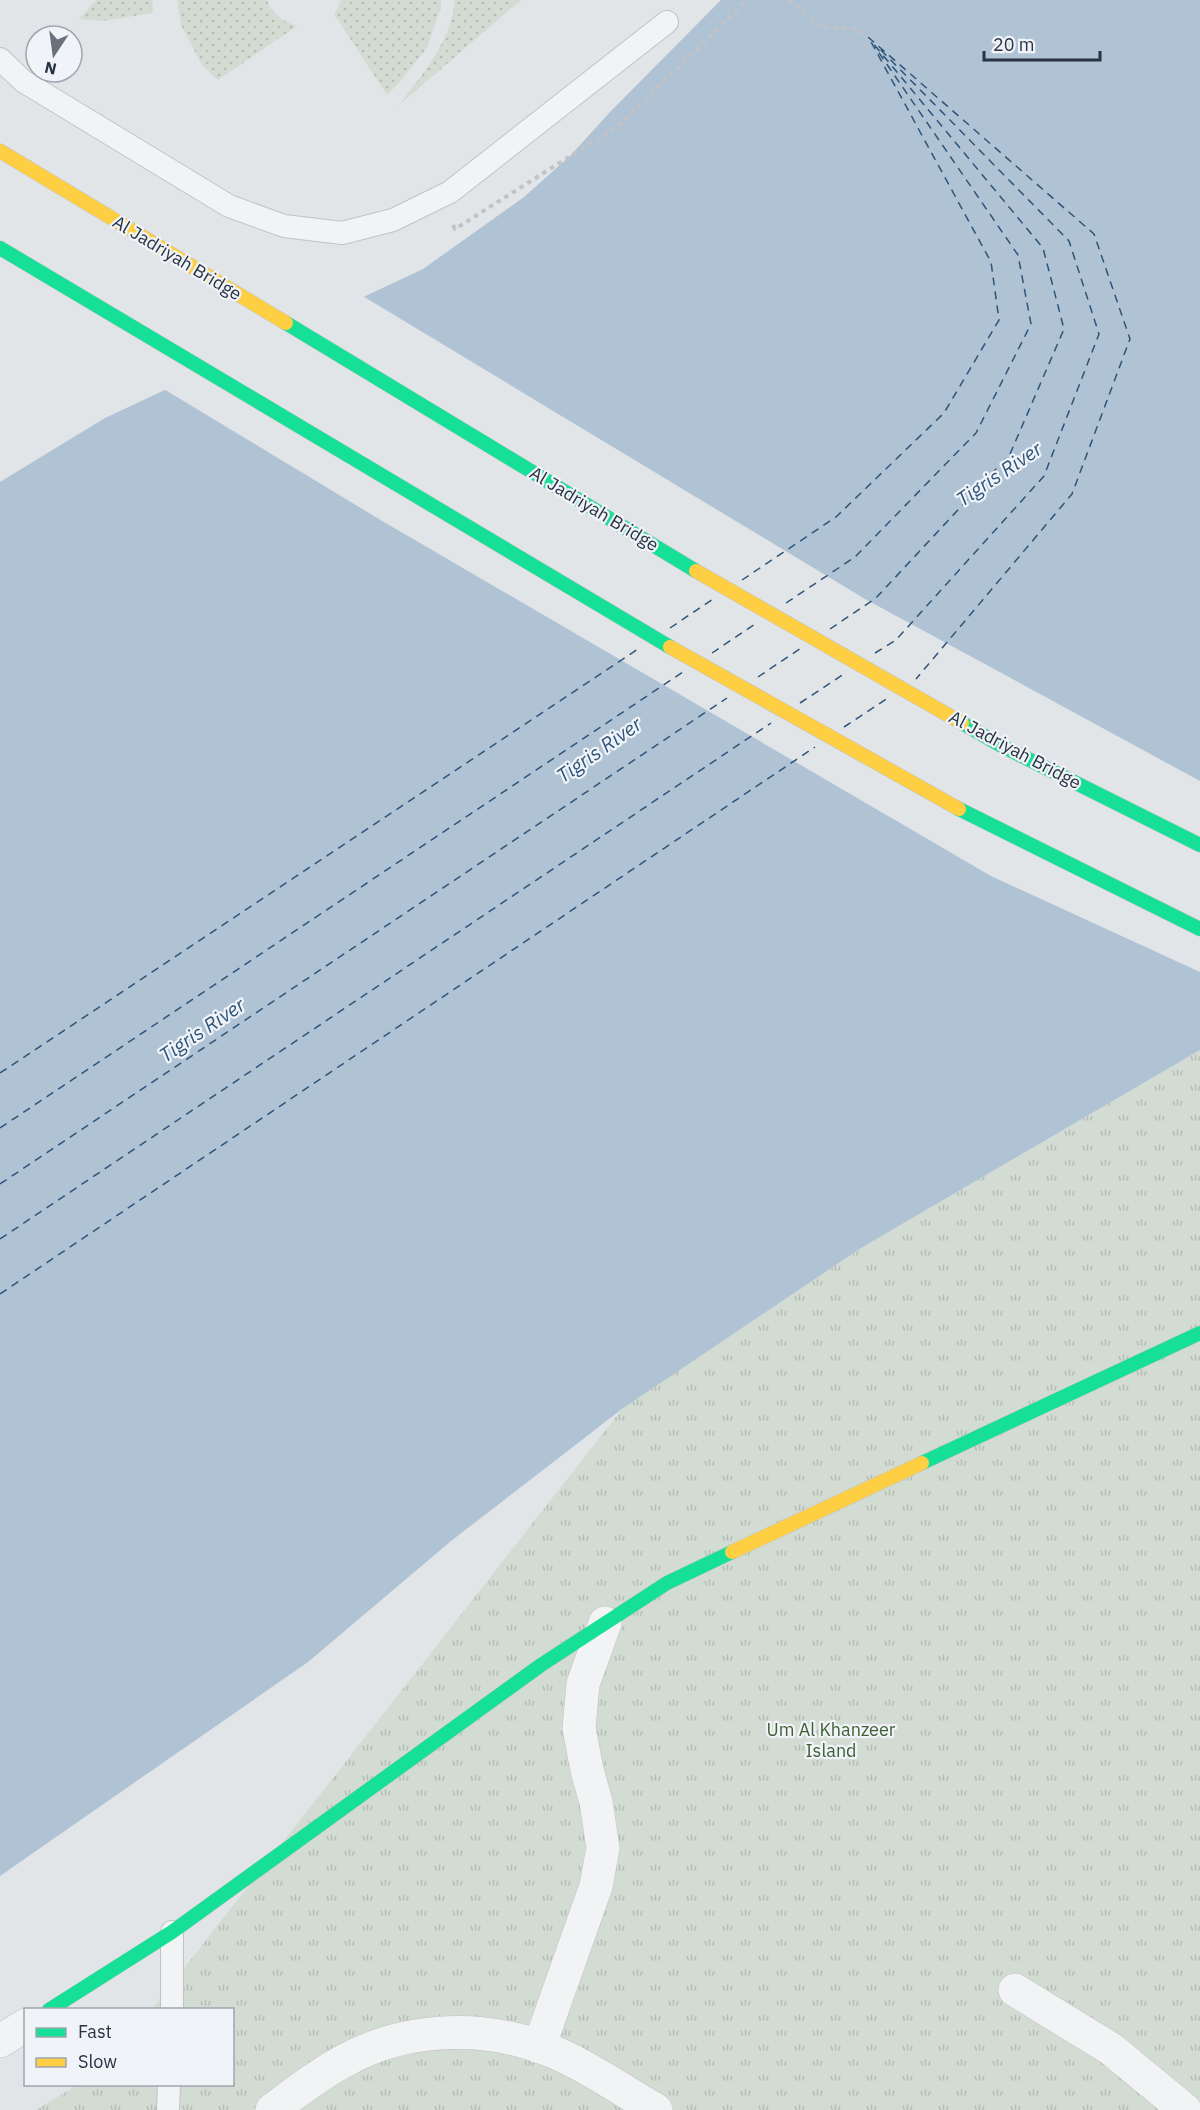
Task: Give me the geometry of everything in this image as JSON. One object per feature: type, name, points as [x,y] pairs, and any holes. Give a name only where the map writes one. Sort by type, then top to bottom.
[{"type":"main road","name":"Al Jadriyah Bridge","points":[[0,151],[705,576],[1002,746],[1200,844]]},
{"type":"main road","points":[[0,248],[640,630],[966,813],[1200,928]]},
{"type":"main road","points":[[53,2008],[171,1932],[541,1665],[667,1583],[1200,1333]]},
{"type":"street","points":[[539,2047],[596,1886],[603,1848],[596,1802],[586,1770],[579,1728],[583,1684],[605,1623]]},
{"type":"street","points":[[1015,1990],[1111,2049],[1185,2110]]},
{"type":"street","points":[[0,2041],[24,2026]]},
{"type":"street","points":[[272,2110],[344,2060],[378,2046],[414,2036],[450,2032],[487,2034],[523,2041],[558,2054],[656,2110]]},
{"type":"lane","points":[[0,58],[23,81],[228,206],[284,226],[342,233],[393,220],[450,192],[667,22]]},
{"type":"lane","points":[[171,1932],[172,2008]]},
{"type":"lane","points":[[168,2110],[169,2086]]},
{"type":"path","points":[[438,198],[455,229],[621,124],[747,0]]},
{"type":"path","points":[[789,0],[821,27],[857,29],[868,37]]},
{"type":"green space","points":[[96,0],[153,0],[152,13],[103,21],[79,19]]},
{"type":"green space","points":[[177,0],[267,0],[279,17],[297,26],[218,80],[202,65],[181,25]]},
{"type":"green space","points":[[342,0],[441,0],[441,7],[427,48],[387,95],[334,14]]},
{"type":"green space","points":[[455,0],[521,0],[398,106],[442,44]]},
{"type":"green space","name":"Um Al Khanzeer Island","points":[[1200,1050],[1200,2110],[36,2110],[75,2086],[234,2086],[234,2008],[153,2008],[622,1409],[861,1248]]},
{"type":"water","name":"Tigris River","points":[[721,0],[1200,0],[1200,1050],[861,1248],[622,1409],[451,1541],[308,1662],[0,1876],[0,482],[105,418],[423,269],[524,197],[571,155],[610,112]]},
{"type":"pier","points":[[361,295],[865,599],[1200,781],[1200,972],[991,876],[384,522],[162,388]]},
{"type":"ferry route","points":[[868,37],[1094,234],[1130,339],[1072,494],[916,679]]},
{"type":"ferry route","points":[[742,580],[836,517],[944,413],[999,320],[991,262],[870,40]]},
{"type":"ferry route","points":[[830,629],[876,598],[1010,454],[1064,329],[1043,248],[872,42]]},
{"type":"ferry route","points":[[875,653],[896,640],[1044,476],[1099,334],[1069,241],[877,46]]},
{"type":"ferry route","points":[[786,603],[855,557],[976,433],[1031,324],[1018,255],[875,47]]},
{"type":"ferry route","points":[[670,628],[713,599]]},
{"type":"ferry route","points":[[712,653],[755,624]]},
{"type":"ferry route","points":[[758,677],[801,648]]},
{"type":"ferry route","points":[[0,1073],[638,649]]},
{"type":"ferry route","points":[[0,1128],[683,672]]},
{"type":"ferry route","points":[[800,703],[844,674]]},
{"type":"ferry route","points":[[0,1184],[727,698]]},
{"type":"ferry route","points":[[844,727],[888,698]]},
{"type":"ferry route","points":[[0,1239],[771,723]]},
{"type":"ferry route","points":[[0,1294],[815,747]]},
{"type":"traffic: fast","points":[[0,248],[670,647]]},
{"type":"traffic: fast","points":[[286,323],[696,571]]},
{"type":"traffic: fast","points":[[962,723],[1002,746],[1200,845]]},
{"type":"traffic: fast","points":[[959,809],[1200,929]]},
{"type":"traffic: fast","points":[[922,1463],[1200,1333]]},
{"type":"traffic: fast","points":[[52,2008],[172,1932],[541,1665],[667,1583],[732,1552]]},
{"type":"traffic: slow","points":[[0,151],[286,323]]},
{"type":"traffic: slow","points":[[696,571],[962,723]]},
{"type":"traffic: slow","points":[[670,647],[959,809]]},
{"type":"traffic: slow","points":[[732,1552],[922,1463]]}]
